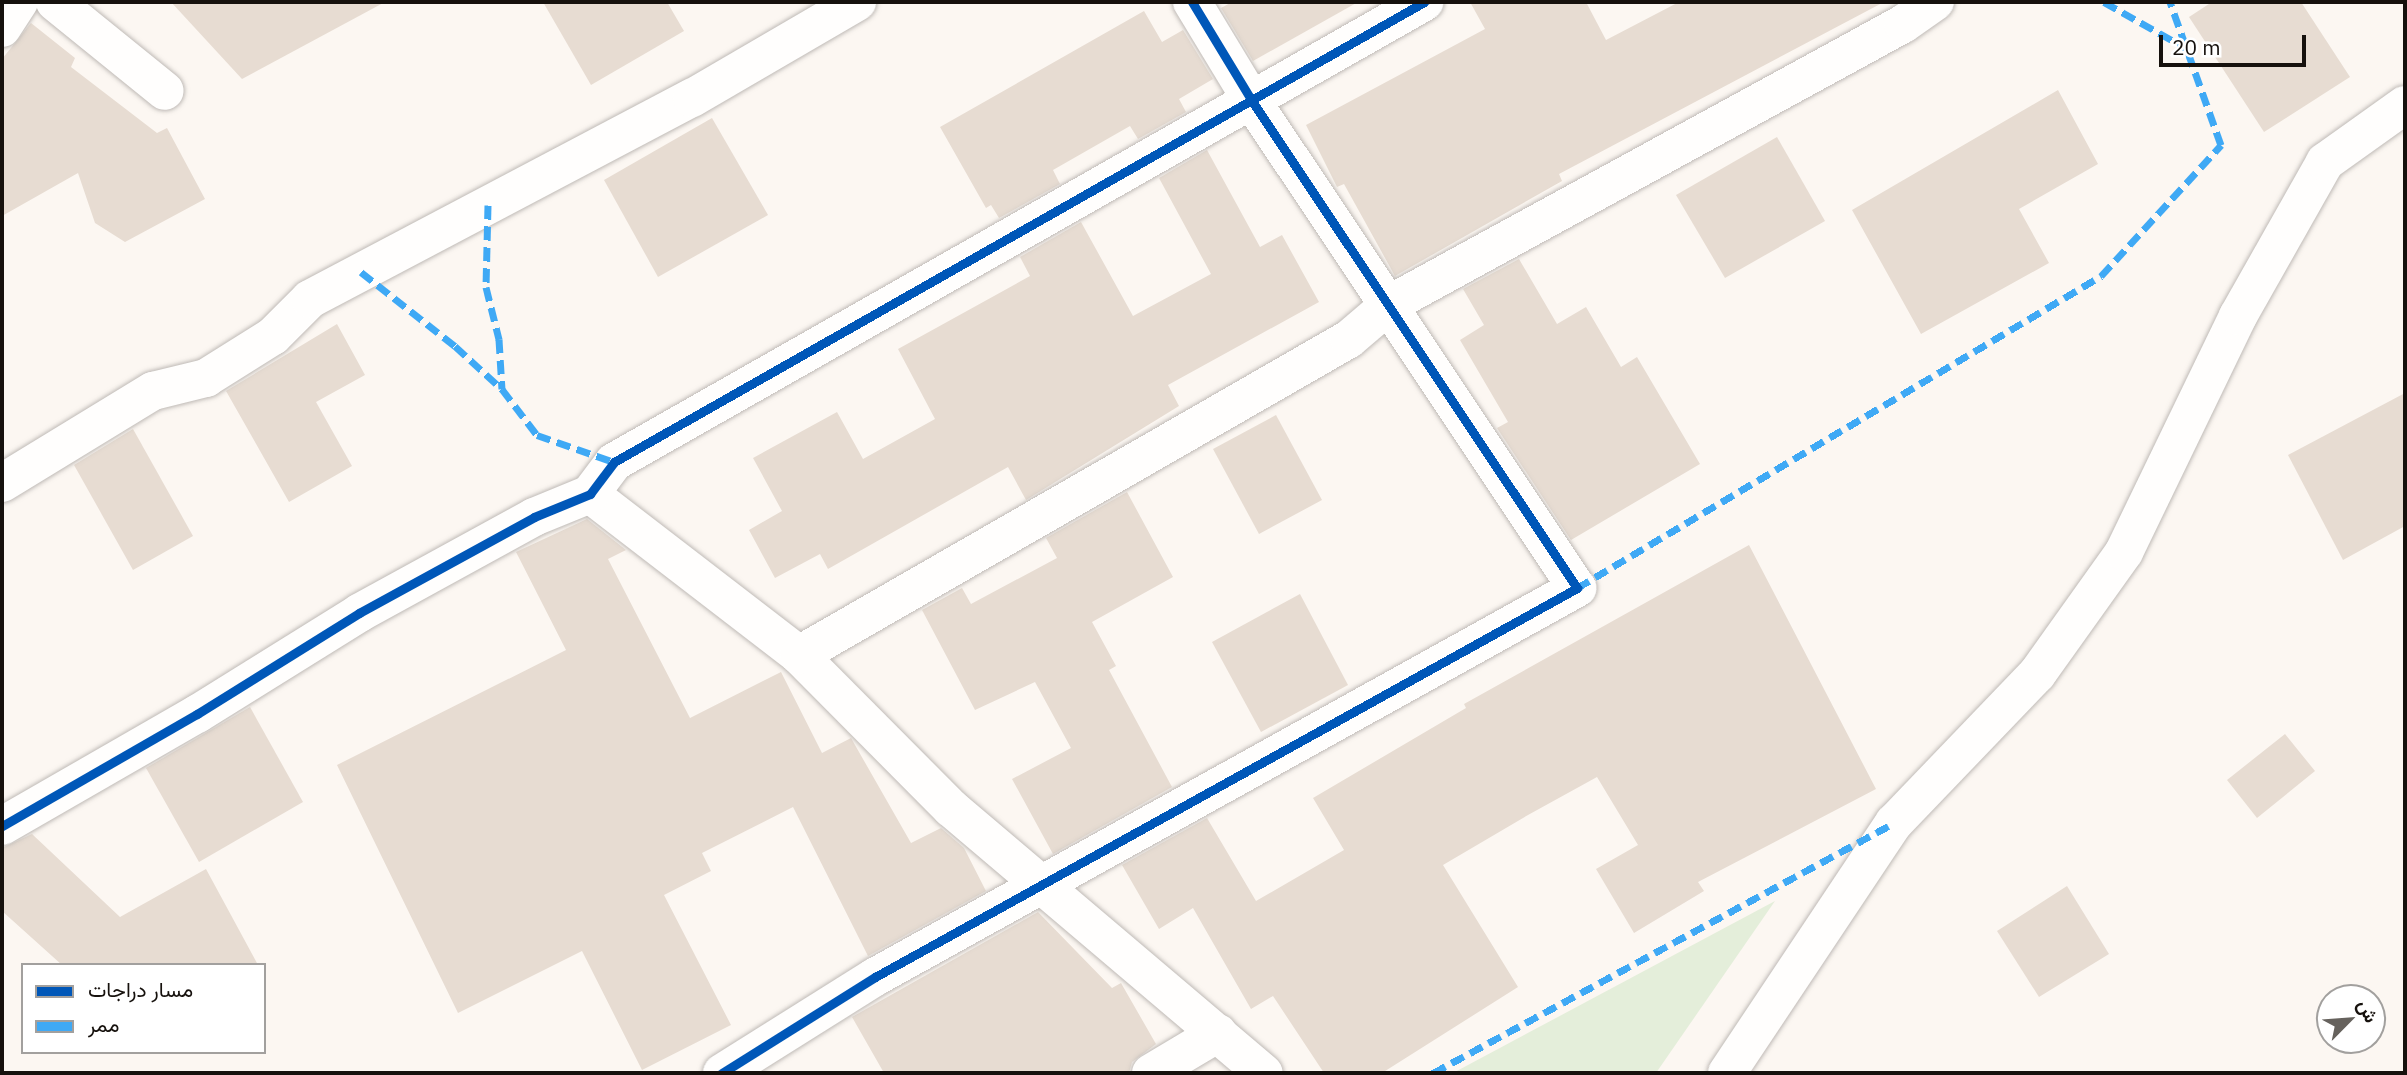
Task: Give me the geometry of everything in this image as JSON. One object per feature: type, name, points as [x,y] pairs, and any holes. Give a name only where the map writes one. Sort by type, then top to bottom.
[{"type":"street","points":[[2,28],[19,2]]},
{"type":"street","points":[[55,2],[166,90]]},
{"type":"street","points":[[2,484],[153,391],[206,378],[273,336],[310,299],[692,98],[858,2]]},
{"type":"street","points":[[722,1073],[875,977],[1045,886],[1577,588],[1390,304],[1252,101],[1192,2]]},
{"type":"street","points":[[2,826],[359,613],[534,517],[590,494],[614,462],[1194,129],[1252,101],[1423,2]]},
{"type":"street","points":[[799,656],[1349,339],[1390,304],[1903,24],[1935,2]]},
{"type":"street","points":[[1727,1073],[1894,823],[2037,674],[2124,552],[2238,316],[2325,162],[2405,105]]},
{"type":"street","points":[[590,494],[799,656],[951,807],[1264,1073]]},
{"type":"street","points":[[1151,1073],[1218,1033]]},
{"type":"green space","points":[[1775,901],[1656,1073],[1453,1073]]},
{"type":"building","points":[[171,2],[385,2],[242,79]]},
{"type":"building","points":[[543,2],[667,2],[684,31],[591,85]]},
{"type":"building","points":[[1232,2],[1358,2],[1253,61],[1221,8]]},
{"type":"building","points":[[1470,2],[1586,2],[1606,40],[1679,2],[1884,2],[1559,174],[1562,181],[1395,276],[1344,184],[1337,187],[1306,125],[1485,29]]},
{"type":"building","points":[[2212,2],[2301,2],[2350,77],[2264,132],[2189,17]]},
{"type":"building","points":[[1144,11],[1162,42],[1183,30],[1213,79],[1179,99],[1186,112],[1138,139],[1130,126],[1053,170],[1060,184],[999,218],[991,205],[986,208],[940,127]]},
{"type":"building","points":[[31,23],[75,58],[71,67],[157,133],[167,128],[205,199],[125,242],[95,223],[78,173],[2,216],[2,59]]},
{"type":"building","points":[[2058,90],[2098,164],[2019,209],[2049,263],[1921,334],[1852,210]]},
{"type":"building","points":[[712,118],[768,215],[658,277],[604,180]]},
{"type":"building","points":[[1777,137],[1825,221],[1725,278],[1676,195]]},
{"type":"building","points":[[1207,150],[1260,247],[1282,235],[1319,302],[1168,385],[1179,406],[1026,500],[1008,467],[828,569],[820,554],[775,578],[749,530],[782,511],[753,458],[837,412],[863,459],[935,419],[898,349],[1030,276],[1020,257],[1081,222],[1133,316],[1211,274],[1159,178]]},
{"type":"building","points":[[1519,259],[1557,324],[1586,307],[1621,367],[1637,357],[1700,464],[1571,540],[1497,428],[1508,422],[1460,340],[1484,325],[1463,289]]},
{"type":"building","points":[[337,324],[365,375],[316,402],[352,466],[289,502],[226,391]]},
{"type":"building","points":[[2405,393],[2405,526],[2343,560],[2288,455]]},
{"type":"building","points":[[1276,415],[1322,500],[1259,534],[1213,449]]},
{"type":"building","points":[[133,429],[193,536],[133,570],[74,465]]},
{"type":"building","points":[[1127,492],[1173,577],[1092,622],[1116,666],[1109,670],[1172,787],[1053,854],[1012,779],[1071,748],[1035,682],[975,710],[922,610],[962,588],[971,604],[1057,558],[1046,538]]},
{"type":"building","points":[[587,519],[626,550],[608,559],[690,718],[781,672],[822,753],[851,738],[911,843],[941,828],[964,848],[986,891],[868,956],[793,807],[702,853],[711,871],[664,895],[731,1025],[642,1070],[582,951],[458,1013],[337,765],[566,650],[516,552]]},
{"type":"building","points":[[1749,545],[1876,789],[1698,882],[1704,891],[1634,933],[1596,869],[1638,845],[1597,777],[1528,815],[1443,865],[1518,987],[1382,1073],[1324,1073],[1273,996],[1251,1009],[1193,908],[1159,929],[1122,865],[1207,818],[1256,901],[1344,850],[1313,798],[1466,708],[1464,704]]},
{"type":"building","points":[[1300,594],[1348,685],[1261,732],[1212,642]]},
{"type":"building","points":[[250,707],[303,802],[199,862],[146,768]]},
{"type":"building","points":[[2285,734],[2315,771],[2257,818],[2227,780]]},
{"type":"building","points":[[32,834],[120,917],[206,869],[257,963],[60,963],[2,911],[2,848]]},
{"type":"building","points":[[2067,886],[2109,954],[2039,997],[1997,931]]},
{"type":"building","points":[[1038,912],[1112,988],[1121,983],[1156,1044],[1132,1062],[1129,1073],[884,1073],[852,1017]]},
{"type":"marked path","points":[[2104,2],[2186,48]]},
{"type":"marked path","points":[[1577,588],[2101,276],[2221,145],[2170,2]]},
{"type":"marked path","points":[[488,205],[486,287],[499,339],[502,389]]},
{"type":"marked path","points":[[361,272],[455,346],[502,389],[537,435],[614,462]]},
{"type":"marked path","points":[[1433,1073],[1894,823]]},
{"type":"cycle path","points":[[722,1073],[875,977],[1577,588],[1252,101],[1192,2]]},
{"type":"cycle path","points":[[2,826],[197,714],[359,613],[534,517],[590,494],[614,462],[1424,2]]}]
